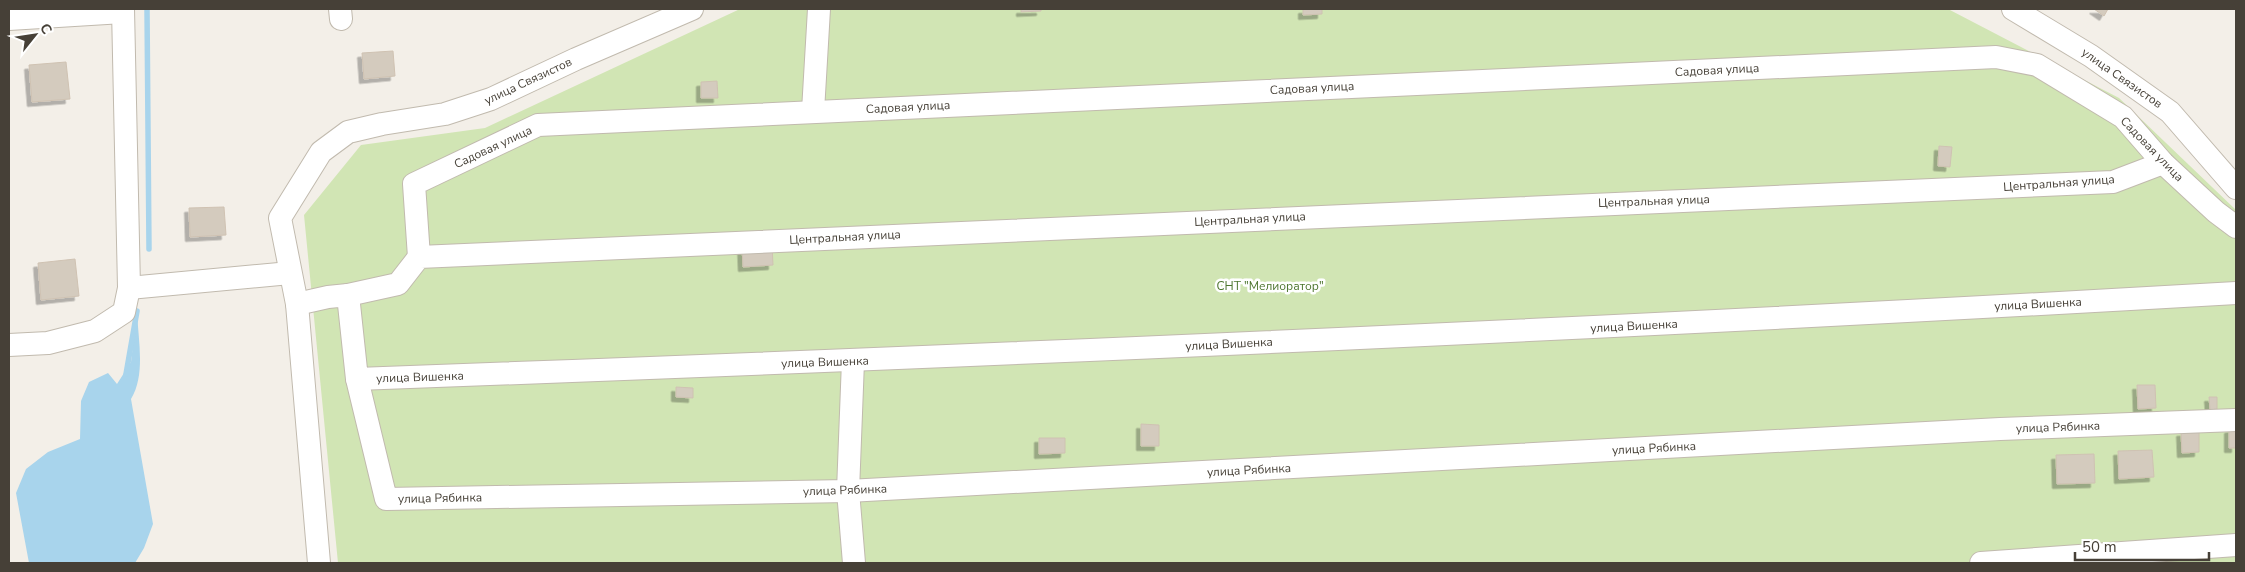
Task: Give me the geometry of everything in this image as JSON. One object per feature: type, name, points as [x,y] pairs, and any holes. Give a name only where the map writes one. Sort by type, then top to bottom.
[{"type":"street","name":"улица Связистов","points":[[290,273],[280,218],[321,152],[348,132],[382,124],[445,114],[491,99],[576,59],[692,9]]},
{"type":"street","points":[[813,111],[819,9]]},
{"type":"street","name":"улица Связистов","points":[[2012,9],[2092,56],[2170,112],[2236,188]]},
{"type":"street","points":[[9,19],[123,10],[129,288],[124,312],[95,331],[48,343],[9,345]]},
{"type":"street","name":"Садовая улица","points":[[419,257],[414,184],[538,125],[1996,57],[2037,66],[2123,117],[2163,162],[2216,212],[2236,227]]},
{"type":"street","name":"Центральная улица","points":[[419,257],[2113,182],[2163,162]]},
{"type":"street","points":[[297,304],[398,284],[419,257]]},
{"type":"street","points":[[129,288],[290,273],[297,304],[319,563]]},
{"type":"street","name":"улица Вишенка","points":[[357,379],[854,361],[1776,319],[2236,293]]},
{"type":"street","points":[[348,295],[357,379]]},
{"type":"street","points":[[854,361],[848,491],[854,563]]},
{"type":"street","name":"улица Рябинка","points":[[357,379],[386,499],[848,491],[1980,430],[2236,420]]},
{"type":"street","points":[[1981,563],[2236,545]]},
{"type":"green space","name":"СНТ \"Мелиоратор\"","points":[[740,9],[1948,9],[2119,98],[2236,210],[2236,563],[338,563],[304,215],[361,145],[485,128]]},
{"type":"water","points":[[137,311],[140,368],[136,389],[131,399],[153,524],[144,548],[135,563],[29,563],[16,493],[26,469],[48,452],[80,439],[81,401],[89,382],[108,373],[117,384],[131,362]]},
{"type":"building","points":[[1021,9],[1041,9],[1041,11],[1021,12]]},
{"type":"building","points":[[1303,9],[1322,9],[1322,14],[1303,15]]},
{"type":"building","points":[[2094,9],[2108,9],[2104,16]]},
{"type":"building","points":[[393,51],[395,76],[364,79],[362,53]]},
{"type":"building","points":[[66,62],[70,99],[32,102],[29,65]]},
{"type":"building","points":[[717,81],[718,98],[701,98],[701,82]]},
{"type":"building","points":[[1939,146],[1952,147],[1950,167],[1938,166]]},
{"type":"building","points":[[224,207],[226,235],[190,237],[189,208]]},
{"type":"building","points":[[772,244],[773,265],[743,267],[742,246]]},
{"type":"building","points":[[75,259],[79,296],[41,300],[38,263]]},
{"type":"building","points":[[2137,385],[2155,385],[2156,408],[2138,409]]},
{"type":"building","points":[[676,387],[693,388],[693,398],[676,397]]},
{"type":"building","points":[[2209,397],[2217,397],[2217,409],[2210,410]]},
{"type":"building","points":[[1141,424],[1159,425],[1159,446],[1141,446]]},
{"type":"building","points":[[2236,428],[2236,448],[2229,448],[2229,429]]},
{"type":"building","points":[[2199,431],[2199,452],[2182,453],[2181,432]]},
{"type":"building","points":[[1039,438],[1065,438],[1065,453],[1039,454]]},
{"type":"building","points":[[2152,450],[2154,477],[2119,479],[2118,451]]},
{"type":"building","points":[[2094,454],[2095,483],[2057,484],[2056,455]]},
{"type":"waterway","points":[[147,9],[149,249]]},
{"type":"waterway","points":[[126,374],[137,311]]}]
